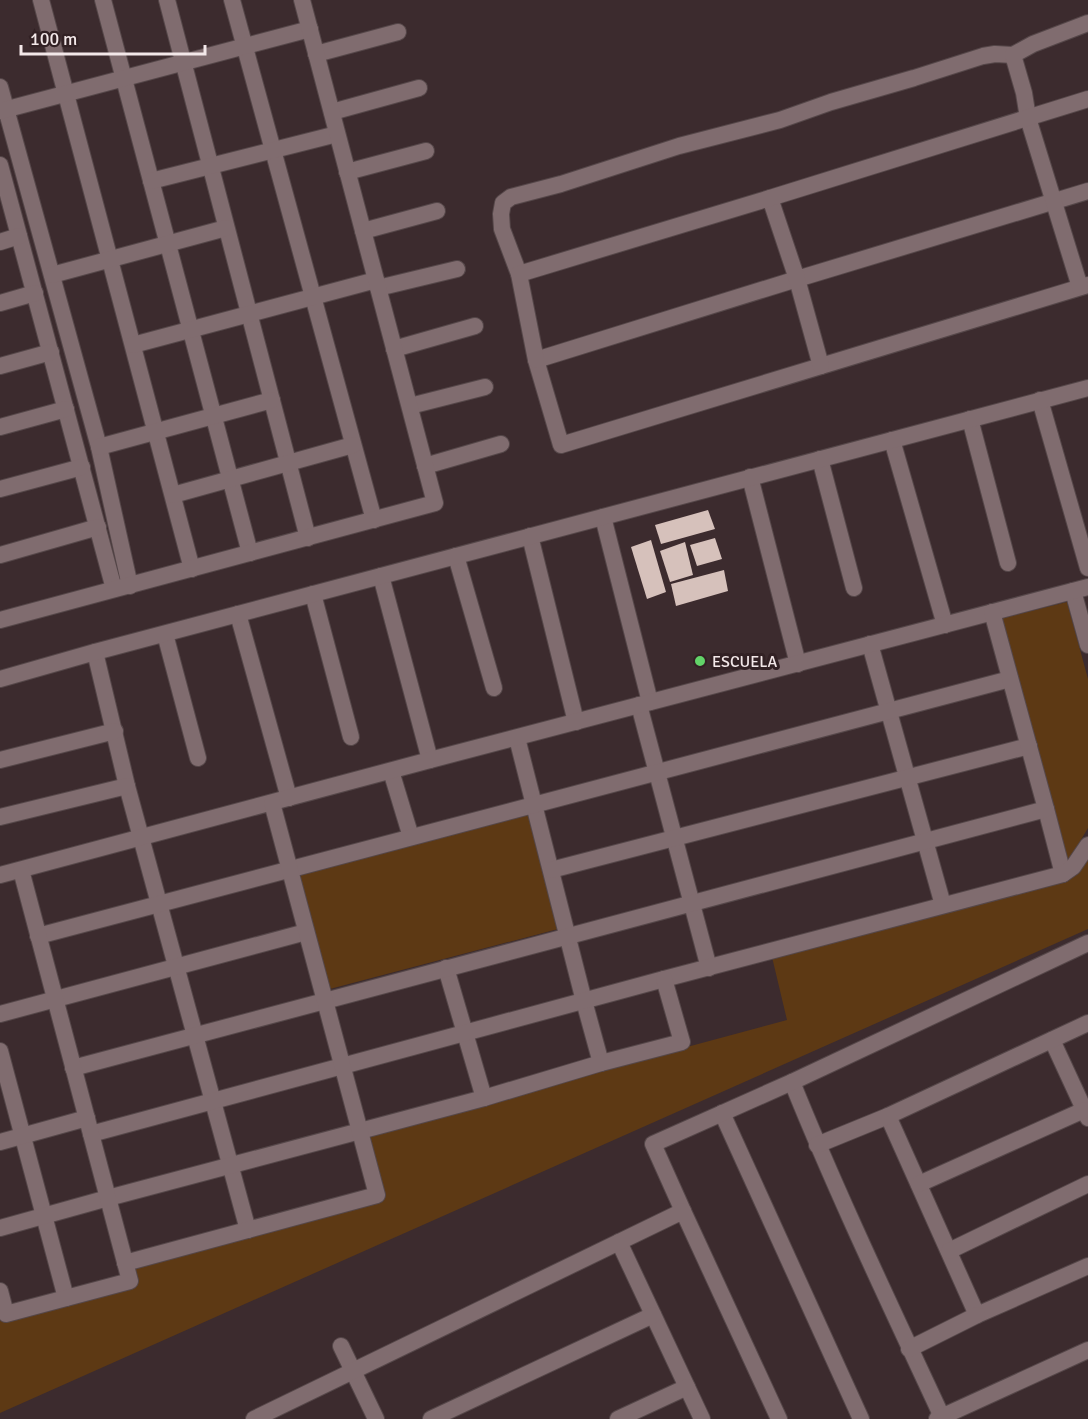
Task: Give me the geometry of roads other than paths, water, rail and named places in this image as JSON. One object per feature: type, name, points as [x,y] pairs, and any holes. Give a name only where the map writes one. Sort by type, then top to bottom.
[{"type":"street","points":[[42,0],[192,569]]},
{"type":"street","points":[[103,0],[250,554]]},
{"type":"street","points":[[167,0],[308,537]]},
{"type":"street","points":[[232,0],[374,520]]},
{"type":"street","points":[[0,620],[435,503],[302,0]]},
{"type":"street","points":[[1013,55],[1024,93],[1028,118],[1053,202],[1084,286],[561,445],[536,360],[519,274],[502,229],[503,203],[511,197],[561,184],[679,146],[780,120],[982,56],[1013,55],[1033,44],[1088,22]]},
{"type":"street","points":[[3,110],[310,29]]},
{"type":"street","points":[[316,54],[398,32]]},
{"type":"street","points":[[0,87],[3,110],[52,275],[99,447],[122,588]]},
{"type":"street","points":[[332,112],[419,88]]},
{"type":"street","points":[[519,274],[1088,99]]},
{"type":"street","points":[[151,181],[338,134]]},
{"type":"street","points":[[347,172],[426,151]]},
{"type":"street","points":[[1,175],[20,236],[98,527],[122,588]]},
{"type":"street","points":[[536,360],[1088,191]]},
{"type":"street","points":[[770,198],[797,279],[821,366]]},
{"type":"street","points":[[363,231],[437,210]]},
{"type":"street","points":[[52,275],[226,228]]},
{"type":"street","points":[[0,242],[20,236]]},
{"type":"street","points":[[133,345],[313,297],[458,269]]},
{"type":"street","points":[[0,303],[35,293]]},
{"type":"street","points":[[394,349],[475,326]]},
{"type":"street","points":[[0,366],[51,352]]},
{"type":"street","points":[[410,406],[485,387]]},
{"type":"street","points":[[0,680],[95,652],[1088,387]]},
{"type":"street","points":[[99,447],[272,400]]},
{"type":"street","points":[[1040,400],[1088,568]]},
{"type":"street","points":[[0,427],[66,409]]},
{"type":"street","points":[[970,419],[1008,562]]},
{"type":"street","points":[[892,440],[945,625]]},
{"type":"street","points":[[425,466],[501,444]]},
{"type":"street","points":[[173,495],[353,445]]},
{"type":"street","points":[[820,459],[854,588]]},
{"type":"street","points":[[0,489],[82,467]]},
{"type":"street","points":[[750,477],[798,664]]},
{"type":"street","points":[[603,517],[644,704],[656,772],[709,968]]},
{"type":"street","points":[[0,555],[98,527]]},
{"type":"street","points":[[530,536],[576,722]]},
{"type":"street","points":[[456,556],[494,688]]},
{"type":"street","points":[[381,576],[430,760]]},
{"type":"street","points":[[0,875],[1080,589],[1088,645]]},
{"type":"street","points":[[313,594],[351,737]]},
{"type":"street","points":[[992,612],[1063,874]]},
{"type":"street","points":[[238,614],[289,798]]},
{"type":"street","points":[[165,634],[198,758]]},
{"type":"street","points":[[870,644],[943,905]]},
{"type":"street","points":[[95,652],[127,786],[248,1230]]},
{"type":"street","points":[[38,936],[1010,679]]},
{"type":"street","points":[[0,760],[115,731]]},
{"type":"street","points":[[517,738],[602,1064]]},
{"type":"street","points":[[551,870],[1029,746]]},
{"type":"street","points":[[391,771],[411,837]]},
{"type":"street","points":[[0,817],[127,786]]},
{"type":"street","points":[[125,1263],[377,1195],[272,803]]},
{"type":"street","points":[[73,1068],[1046,809]]},
{"type":"street","points":[[0,1142],[213,1101],[1063,874],[1073,867],[1088,845]]},
{"type":"street","points":[[0,1291],[6,1314],[130,1281],[21,870]]},
{"type":"street","points":[[0,1014],[306,932]]},
{"type":"street","points":[[779,1419],[653,1144],[792,1082],[1088,943]]},
{"type":"street","points":[[446,968],[484,1098]]},
{"type":"street","points":[[0,1228],[484,1098],[682,1042],[664,979]]},
{"type":"street","points":[[817,1145],[888,1116],[1088,1023]]},
{"type":"street","points":[[919,1184],[1086,1114],[1052,1040]]},
{"type":"street","points":[[0,1051],[66,1298]]},
{"type":"street","points":[[792,1082],[817,1145],[941,1418],[1088,1350]]},
{"type":"street","points":[[722,1113],[861,1419]]},
{"type":"street","points":[[888,1116],[977,1315]]},
{"type":"street","points":[[949,1251],[1088,1184]]},
{"type":"street","points":[[254,1419],[683,1211]]},
{"type":"street","points":[[620,1242],[702,1419]]},
{"type":"street","points":[[909,1349],[977,1315],[1088,1266]]},
{"type":"street","points":[[431,1419],[653,1315]]},
{"type":"street","points":[[341,1346],[376,1419]]},
{"type":"street","points":[[618,1419],[687,1388]]},
{"type":"place","name":"ESCUELA","points":[[700,661]]}]
